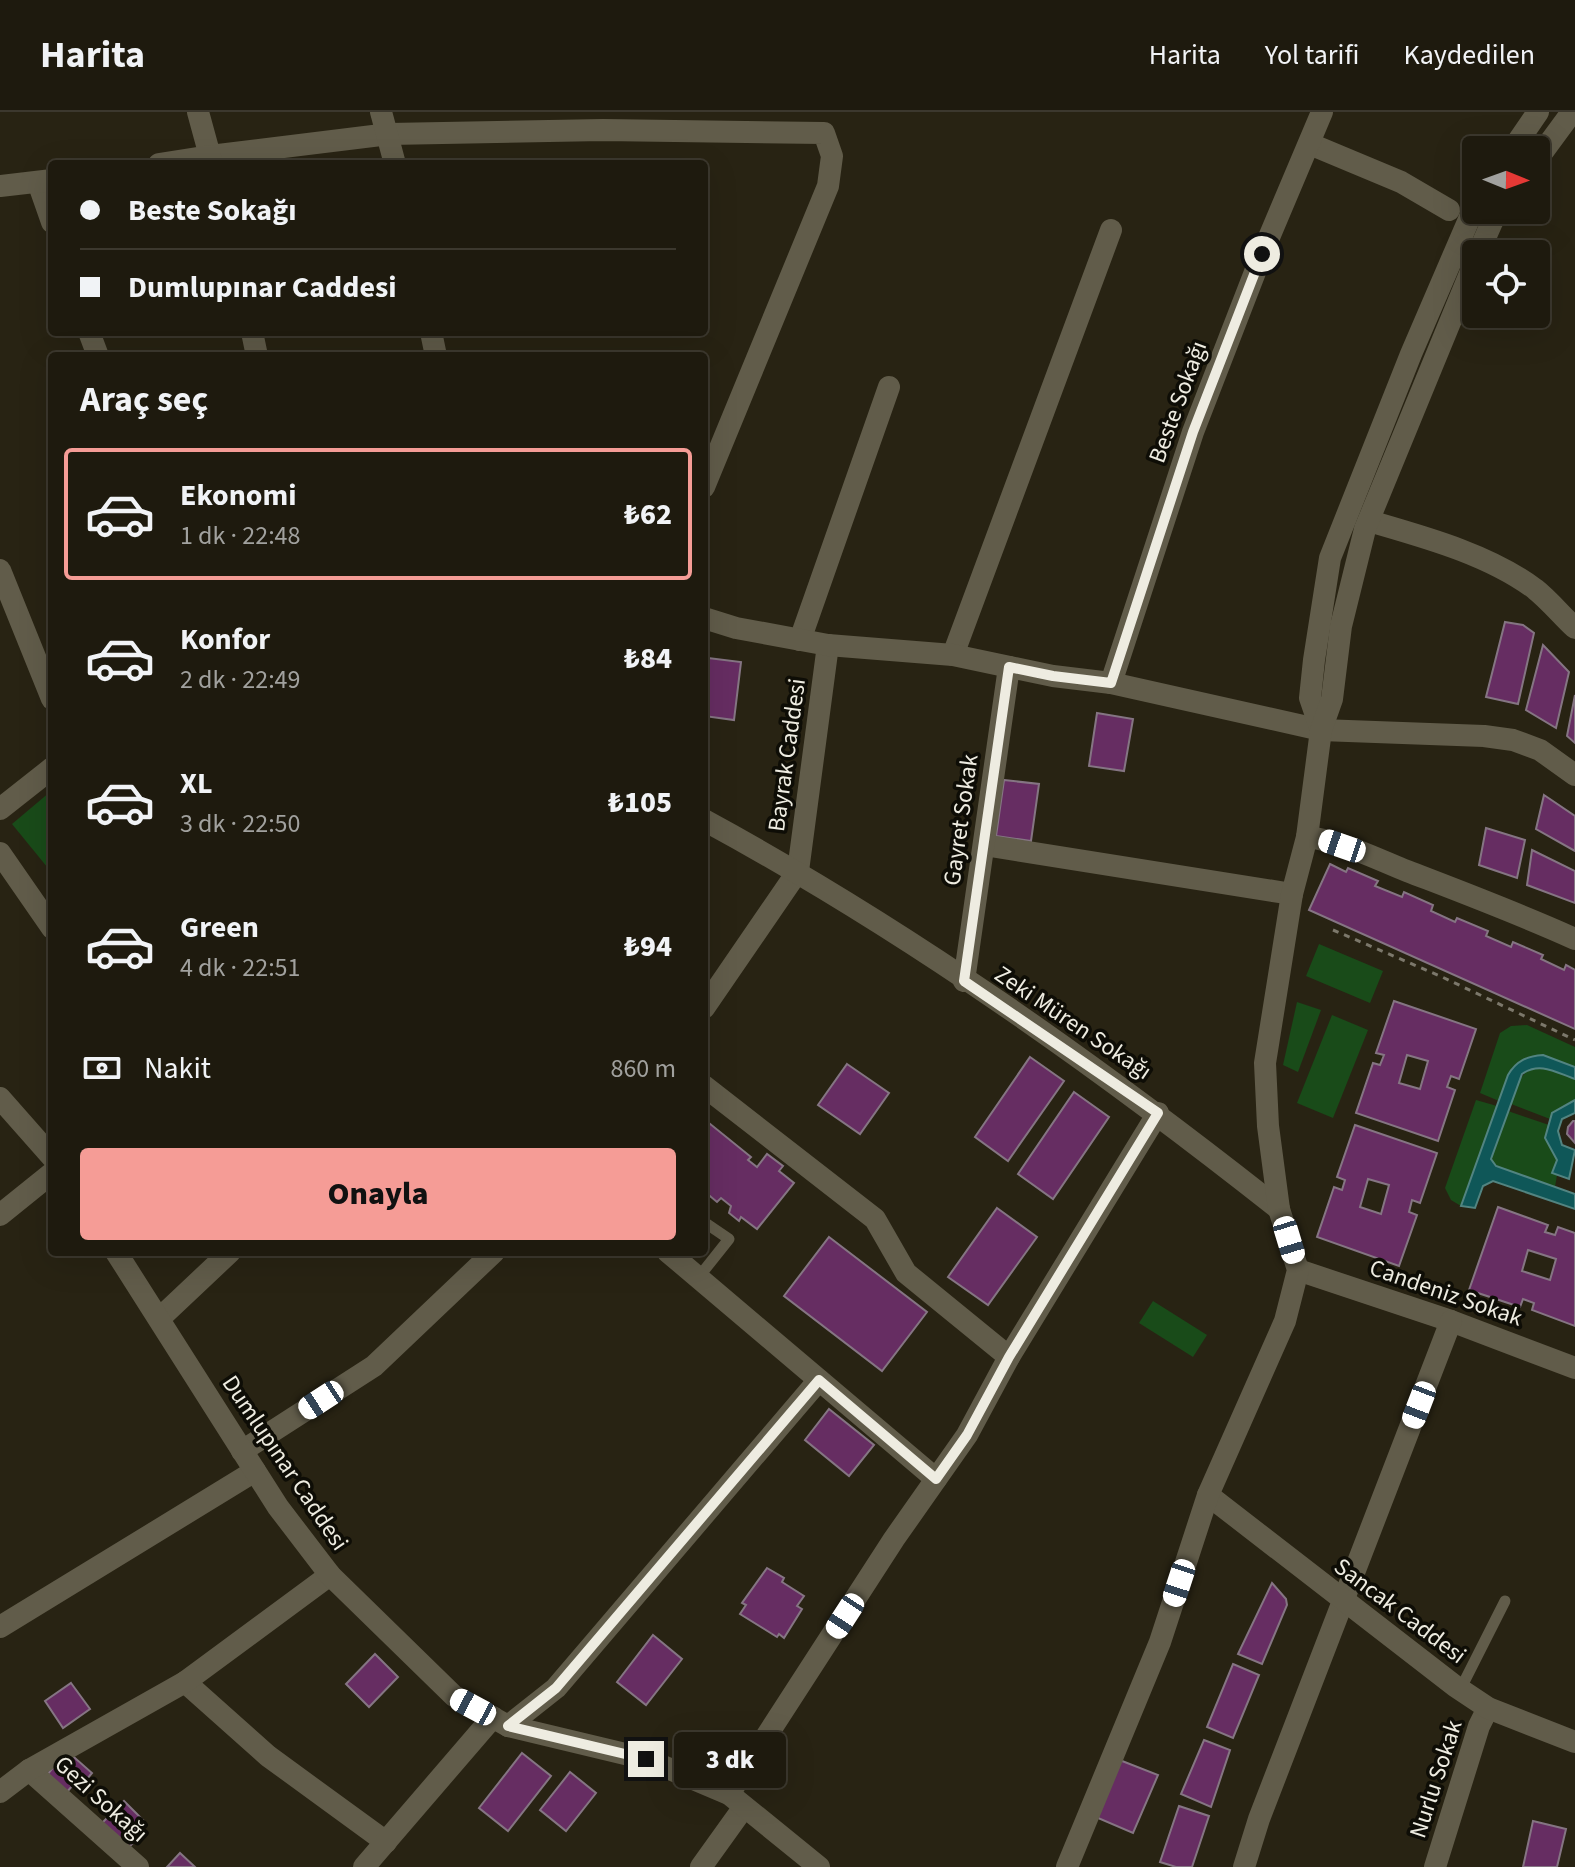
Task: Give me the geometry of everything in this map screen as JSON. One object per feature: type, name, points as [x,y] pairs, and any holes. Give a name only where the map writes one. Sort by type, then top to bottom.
[{"type":"street","points":[[198,112],[211,160],[389,134],[603,130],[824,133],[832,156],[828,186],[708,477]]},
{"type":"street","points":[[381,112],[394,160]]},
{"type":"street","name":"Beste Sokağı","points":[[1111,683],[1193,432],[1262,254],[1322,112]]},
{"type":"street","points":[[1522,136],[1538,112]]},
{"type":"street","points":[[1550,142],[1572,112]]},
{"type":"street","points":[[1310,144],[1401,182],[1449,210]]},
{"type":"street","points":[[0,186],[45,181]]},
{"type":"street","points":[[1321,730],[1310,698],[1330,558],[1411,354],[1467,224]]},
{"type":"street","points":[[953,655],[1111,230]]},
{"type":"street","points":[[1067,1867],[1160,1642],[1208,1495],[1285,1321],[1298,1270],[1279,1209],[1268,1126],[1265,1063],[1292,894],[1307,837],[1321,730],[1332,699],[1341,626],[1369,521],[1462,293]]},
{"type":"street","points":[[800,640],[889,387]]},
{"type":"street","points":[[1369,521],[1486,561],[1535,589],[1575,628]]},
{"type":"street","points":[[0,570],[48,689]]},
{"type":"street","points":[[708,619],[736,628],[828,645],[953,655],[1053,676],[1111,683],[1321,730],[1484,736],[1513,740],[1540,750],[1575,775]]},
{"type":"street","name":"Bayrak Caddesi","points":[[798,871],[828,645]]},
{"type":"street","name":"Gayret Sokak","points":[[964,981],[1009,667]]},
{"type":"street","points":[[0,809],[48,771]]},
{"type":"street","name":"Zeki Müren Sokağı","points":[[708,822],[798,871],[964,981],[1158,1113],[1279,1209]]},
{"type":"street","points":[[1307,837],[1362,853],[1522,915],[1575,939]]},
{"type":"street","points":[[984,845],[1292,894]]},
{"type":"street","points":[[0,853],[48,922]]},
{"type":"street","points":[[708,1002],[798,871]]},
{"type":"street","points":[[708,1089],[875,1219],[906,1273],[1009,1357]]},
{"type":"street","points":[[0,1098],[48,1155]]},
{"type":"street","points":[[701,1867],[736,1801],[936,1479],[967,1435],[1009,1357],[1158,1113]]},
{"type":"street","points":[[0,1215],[48,1164]]},
{"type":"street","name":"Dumlupınar Caddesi","points":[[119,1256],[278,1507],[330,1575],[454,1696],[501,1721],[646,1759],[736,1801],[819,1867]]},
{"type":"street","points":[[160,1318],[226,1256]]},
{"type":"street","points":[[242,1451],[374,1366],[490,1256]]},
{"type":"street","points":[[673,1256],[936,1479]]},
{"type":"street","name":"Candeniz Sokak","points":[[1298,1270],[1451,1321],[1575,1368]]},
{"type":"street","points":[[1244,1867],[1259,1819],[1451,1321]]},
{"type":"street","points":[[364,1867],[501,1721],[556,1688],[819,1380]]},
{"type":"street","points":[[0,1627],[255,1471]]},
{"type":"street","name":"Sancak Caddesi","points":[[1208,1495],[1460,1690],[1488,1708],[1575,1742]]},
{"type":"street","points":[[0,1792],[29,1770],[185,1682],[330,1575]]},
{"type":"street","points":[[185,1682],[268,1756],[386,1842]]},
{"type":"street","name":"Nurlu Sokak","points":[[1435,1867],[1479,1726],[1488,1708]]},
{"type":"street","name":"Gezi Sokağı","points":[[29,1770],[138,1867]]},
{"type":"lane","points":[[698,1278],[729,1239],[708,1225]]},
{"type":"lane","points":[[1460,1690],[1505,1601]]},
{"type":"path","points":[[1333,930],[1440,976],[1575,1040]]},
{"type":"green space","points":[[48,794],[48,868],[12,824]]},
{"type":"green space","points":[[1319,944],[1383,971],[1370,1003],[1306,976]]},
{"type":"green space","points":[[1297,1002],[1321,1010],[1298,1072],[1283,1065]]},
{"type":"green space","points":[[1332,1015],[1368,1030],[1333,1118],[1297,1103]]},
{"type":"green space","points":[[1527,1025],[1575,1047],[1575,1067],[1534,1056],[1525,1058],[1512,1072],[1499,1101],[1480,1093],[1500,1033],[1511,1026]]},
{"type":"green space","points":[[1542,1067],[1575,1079],[1575,1100],[1552,1113],[1550,1119],[1511,1104],[1524,1074]]},
{"type":"green space","points":[[1476,1100],[1497,1106],[1461,1206],[1451,1200],[1445,1188]]},
{"type":"green space","points":[[1508,1111],[1549,1125],[1545,1138],[1557,1160],[1552,1173],[1557,1175],[1555,1187],[1496,1166],[1491,1159]]},
{"type":"green space","points":[[1153,1301],[1207,1335],[1193,1357],[1139,1323]]},
{"type":"water","points":[[1543,1055],[1575,1067],[1575,1079],[1542,1068],[1522,1074],[1491,1159],[1496,1166],[1575,1194],[1575,1209],[1493,1181],[1483,1186],[1475,1208],[1461,1206],[1508,1075],[1522,1060]]},
{"type":"water","points":[[1575,1100],[1575,1113],[1562,1119],[1558,1131],[1562,1145],[1575,1150],[1569,1179],[1552,1173],[1557,1160],[1545,1138],[1552,1113]]},
{"type":"building","points":[[1505,622],[1523,625],[1534,633],[1518,704],[1486,697]]},
{"type":"building","points":[[1543,645],[1569,672],[1556,728],[1526,710]]},
{"type":"building","points":[[708,658],[741,662],[734,720],[708,717]]},
{"type":"building","points":[[1575,695],[1575,743],[1567,736]]},
{"type":"building","points":[[1097,713],[1133,719],[1124,771],[1089,766]]},
{"type":"building","points":[[1004,780],[1039,784],[1031,841],[996,836]]},
{"type":"building","points":[[1544,795],[1575,816],[1575,851],[1536,829]]},
{"type":"building","points":[[1486,828],[1525,840],[1517,878],[1479,865]]},
{"type":"building","points":[[1532,850],[1575,871],[1575,903],[1527,885]]},
{"type":"building","points":[[1330,864],[1378,881],[1375,886],[1402,897],[1404,892],[1433,905],[1431,911],[1455,922],[1457,918],[1488,931],[1486,936],[1511,947],[1513,942],[1543,955],[1541,959],[1564,970],[1566,965],[1575,970],[1575,1029],[1309,910]]},
{"type":"building","points":[[1394,1001],[1476,1029],[1459,1079],[1451,1076],[1447,1087],[1455,1090],[1438,1141],[1356,1113],[1373,1063],[1380,1065],[1384,1055],[1376,1053]],"holes":[[[1407,1055],[1428,1061],[1420,1089],[1399,1083]]]},
{"type":"building","points":[[1030,1057],[1064,1081],[1008,1161],[975,1137]]},
{"type":"building","points":[[847,1064],[889,1093],[860,1134],[818,1105]]},
{"type":"building","points":[[1074,1092],[1109,1117],[1053,1199],[1018,1174]]},
{"type":"building","points":[[1575,1121],[1575,1143],[1567,1134]]},
{"type":"building","points":[[708,1122],[751,1157],[748,1160],[757,1167],[767,1154],[783,1166],[779,1171],[794,1183],[757,1229],[741,1217],[739,1221],[729,1213],[731,1206],[721,1198],[717,1202],[708,1194]]},
{"type":"building","points":[[1355,1125],[1437,1153],[1420,1203],[1412,1200],[1409,1212],[1417,1215],[1399,1266],[1317,1237],[1334,1187],[1342,1190],[1345,1180],[1337,1177]],"holes":[[[1368,1179],[1389,1185],[1381,1214],[1360,1207]]]},
{"type":"building","points":[[1498,1207],[1548,1225],[1545,1232],[1555,1235],[1558,1227],[1575,1233],[1575,1326],[1532,1310],[1534,1303],[1523,1299],[1520,1307],[1469,1290]],"holes":[[[1528,1250],[1556,1259],[1550,1280],[1522,1271]]]},
{"type":"building","points":[[997,1208],[1037,1237],[988,1305],[948,1277]]},
{"type":"building","points":[[829,1237],[927,1312],[882,1371],[784,1296]]},
{"type":"building","points":[[829,1409],[874,1445],[849,1476],[805,1440]]},
{"type":"building","points":[[767,1568],[804,1596],[797,1606],[802,1609],[784,1638],[779,1634],[777,1637],[740,1614],[746,1605],[742,1603]]},
{"type":"building","points":[[1272,1583],[1286,1599],[1287,1605],[1262,1664],[1238,1654]]},
{"type":"building","points":[[653,1635],[682,1659],[646,1705],[617,1682]]},
{"type":"building","points":[[375,1654],[398,1677],[369,1707],[346,1684]]},
{"type":"building","points":[[1233,1664],[1259,1675],[1233,1738],[1207,1727]]},
{"type":"building","points":[[71,1683],[90,1709],[63,1728],[45,1701]]},
{"type":"building","points":[[1204,1740],[1230,1750],[1211,1807],[1181,1794]]},
{"type":"building","points":[[67,1751],[92,1773],[78,1790],[73,1785],[66,1793],[46,1776]]},
{"type":"building","points":[[522,1753],[551,1776],[508,1831],[479,1808]]},
{"type":"building","points":[[1117,1759],[1158,1775],[1133,1833],[1091,1815]]},
{"type":"building","points":[[570,1772],[596,1793],[566,1831],[540,1810]]},
{"type":"building","points":[[124,1801],[143,1820],[132,1832],[138,1838],[127,1849],[101,1824]]},
{"type":"building","points":[[1179,1806],[1209,1816],[1192,1867],[1176,1867],[1160,1862]]},
{"type":"building","points":[[1533,1821],[1566,1829],[1557,1867],[1523,1867]]},
{"type":"building","points":[[180,1853],[195,1867],[167,1867]]},
{"type":"route","points":[[646,1759],[508,1726],[556,1688],[819,1380],[936,1479],[967,1435],[1009,1357],[1158,1113],[964,981],[1009,667],[1111,683],[1193,432],[1262,254]]}]
